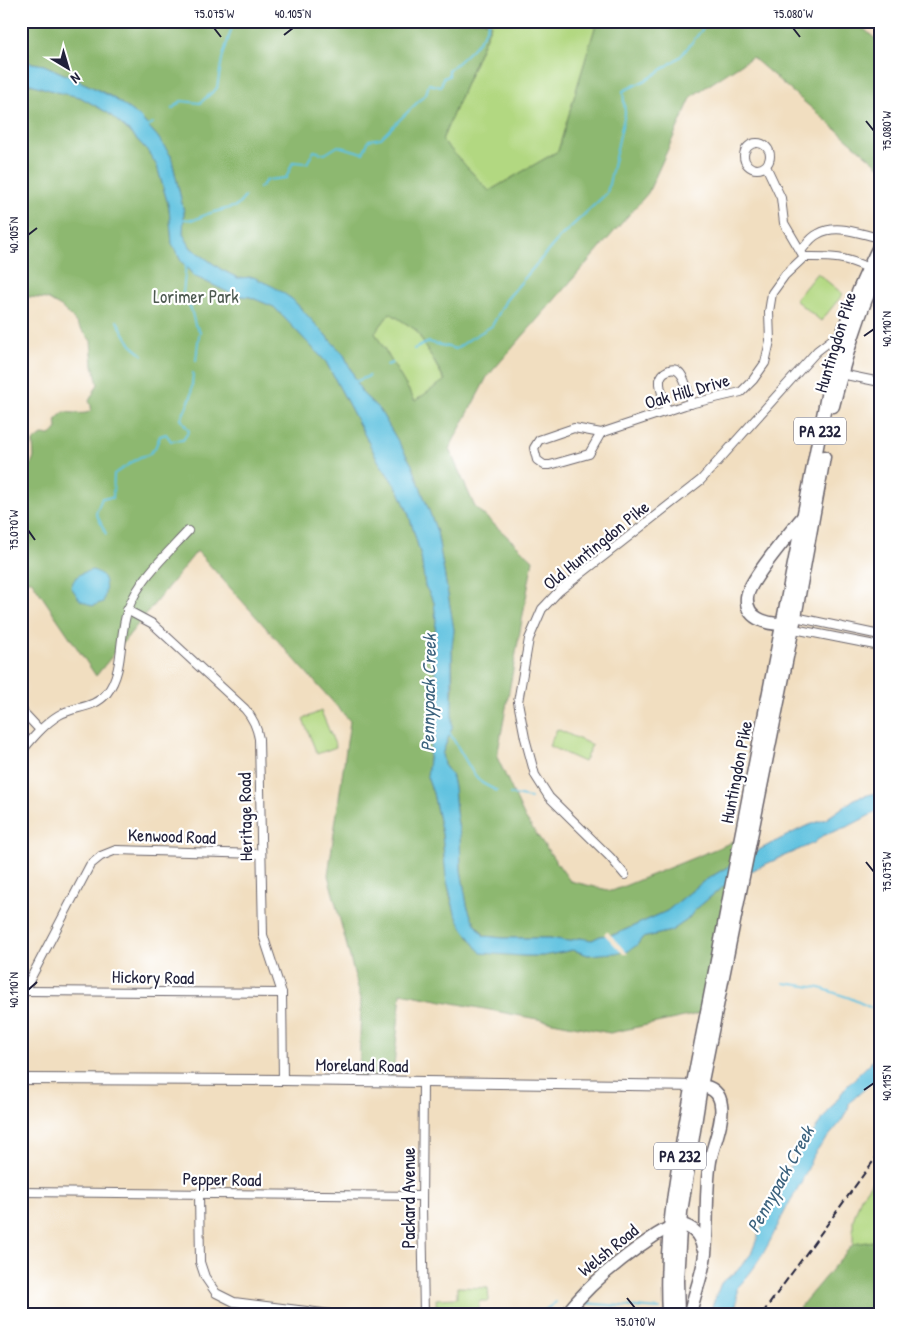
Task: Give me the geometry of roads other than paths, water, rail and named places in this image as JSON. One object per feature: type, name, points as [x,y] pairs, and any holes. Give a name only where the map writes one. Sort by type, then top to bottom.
[{"type":"main road","name":"Huntingdon Pike","points":[[710,1024],[738,850],[787,627],[794,617],[833,406],[880,245]]},
{"type":"main road","name":"Huntingdon Pike","points":[[668,1314],[666,1273],[696,1086],[737,908],[750,842],[787,627],[803,516],[832,370],[842,331],[853,301],[874,268]]},
{"type":"main road","points":[[787,627],[758,620],[751,610],[747,597],[764,566],[803,516]]},
{"type":"main road","points":[[690,1314],[705,1255],[707,1184],[710,1160],[722,1112],[720,1099],[713,1089],[696,1086]]},
{"type":"main road","name":"Huntingdon Pike","points":[[674,1225],[678,1314]]},
{"type":"main road","points":[[674,1225],[688,1226],[695,1230],[702,1240],[705,1255]]},
{"type":"main road","name":"Welsh Road","points":[[566,1314],[591,1285],[618,1262],[674,1225]]},
{"type":"street","points":[[766,166],[780,198],[784,223],[802,254],[833,256],[874,268]]},
{"type":"street","name":"Oak Hill Drive","points":[[602,432],[591,451],[585,456],[547,465],[541,463],[534,455],[535,445],[543,437],[574,428],[602,432],[667,411],[740,392],[753,380],[765,363],[770,341],[772,293],[816,234],[828,229],[845,230],[880,238]]},
{"type":"street","name":"Old Huntingdon Pike","points":[[625,875],[610,857],[549,797],[535,775],[518,702],[529,639],[542,609],[559,591],[701,480],[817,351],[842,331]]},
{"type":"street","points":[[667,411],[660,380],[668,370],[675,369],[680,371],[692,404]]},
{"type":"street","points":[[841,374],[880,382]]},
{"type":"street","points":[[21,752],[40,730],[60,714],[86,707],[98,701],[107,692],[116,672],[128,610],[141,584],[188,531]]},
{"type":"street","name":"Heritage Road","points":[[128,610],[153,624],[252,718],[258,729],[263,935],[282,993],[283,1080]]},
{"type":"street","points":[[794,617],[880,635]]},
{"type":"street","points":[[787,627],[880,646]]},
{"type":"street","points":[[21,708],[40,730]]},
{"type":"street","name":"Kenwood Road","points":[[21,1001],[24,991],[90,865],[101,856],[116,850],[260,854]]},
{"type":"street","name":"Hickory Road","points":[[24,991],[282,993]]},
{"type":"street","points":[[21,1059],[22,1079]]},
{"type":"street","name":"Moreland Road","points":[[22,1079],[283,1080],[696,1086]]},
{"type":"street","name":"Packard Avenue","points":[[423,1082],[424,1314]]},
{"type":"street","name":"Pepper Road","points":[[21,1192],[422,1196]]},
{"type":"street","points":[[199,1193],[200,1262],[205,1277],[216,1294],[234,1302],[331,1314]]},
{"type":"water","points":[[21,61],[44,65],[90,86],[112,97],[140,117],[171,156],[184,212],[183,234],[191,248],[222,270],[238,278],[253,277],[274,287],[292,299],[344,355],[362,393],[379,409],[412,465],[437,532],[454,630],[452,646],[452,728],[442,754],[444,765],[451,774],[454,787],[460,836],[461,870],[467,905],[472,919],[484,936],[550,938],[568,941],[580,938],[592,940],[600,936],[616,934],[667,911],[704,881],[741,859],[804,827],[826,819],[856,798],[880,792],[880,810],[849,826],[822,836],[814,843],[759,867],[721,888],[695,910],[687,920],[671,931],[642,938],[637,945],[627,952],[588,955],[573,950],[543,956],[481,953],[462,927],[455,913],[446,877],[442,834],[433,793],[427,777],[436,697],[434,646],[436,620],[434,602],[425,586],[421,556],[408,512],[399,491],[379,462],[326,362],[274,307],[250,297],[234,295],[194,276],[181,261],[172,244],[169,208],[157,166],[147,150],[108,113],[80,97],[21,81]]},
{"type":"water","points":[[92,570],[104,578],[105,592],[103,602],[92,606],[80,600],[71,587],[79,575]]},
{"type":"water","points":[[880,1053],[880,1075],[849,1103],[844,1116],[812,1158],[764,1251],[753,1270],[737,1288],[737,1302],[733,1314],[709,1314],[721,1283],[737,1271],[751,1254],[771,1203],[794,1159],[846,1087]]},
{"type":"waterway","points":[[172,109],[181,101],[200,103],[217,88],[222,59],[232,27],[236,24],[236,21]]},
{"type":"waterway","points":[[259,188],[267,180],[286,178],[293,162],[307,163],[314,151],[325,154],[338,146],[363,153],[369,140],[381,138],[426,94],[429,84],[441,87],[443,78],[449,76],[449,70],[478,42],[489,21]]},
{"type":"waterway","points":[[414,349],[429,342],[456,349],[492,326],[506,300],[559,238],[607,193],[625,113],[623,91],[650,78],[681,56],[709,21]]},
{"type":"waterway","points":[[147,127],[153,123]]},
{"type":"waterway","points":[[183,219],[194,220],[207,214],[237,206],[245,197]]},
{"type":"waterway","points":[[186,264],[183,294],[191,309],[195,325],[200,331],[196,361]]},
{"type":"waterway","points":[[117,321],[131,345],[143,355]]},
{"type":"waterway","points":[[387,365],[392,363]]},
{"type":"waterway","points":[[106,534],[96,513],[102,498],[113,498],[114,474],[140,457],[148,455],[155,448],[160,436],[166,434],[171,441],[183,440],[189,431],[181,419],[191,397],[193,373]]},
{"type":"waterway","points":[[355,382],[369,376]]},
{"type":"waterway","points":[[449,732],[473,773],[482,783],[497,791]]},
{"type":"waterway","points":[[510,794],[530,798]]},
{"type":"waterway","points":[[784,983],[820,988],[850,998],[880,1012]]},
{"type":"waterway","points":[[537,1314],[556,1302]]},
{"type":"waterway","points":[[582,1303],[660,1309]]},
{"type":"waterway","points":[[706,1314],[712,1310]]},
{"type":"railway","points":[[762,1314],[880,1152]]},
{"type":"park label","name":"Lorimer Park","points":[[196,296]]},
{"type":"water label","name":"Pennypack Creek","points":[[428,693]]},
{"type":"water label","name":"Pennypack Creek","points":[[780,1179]]}]
